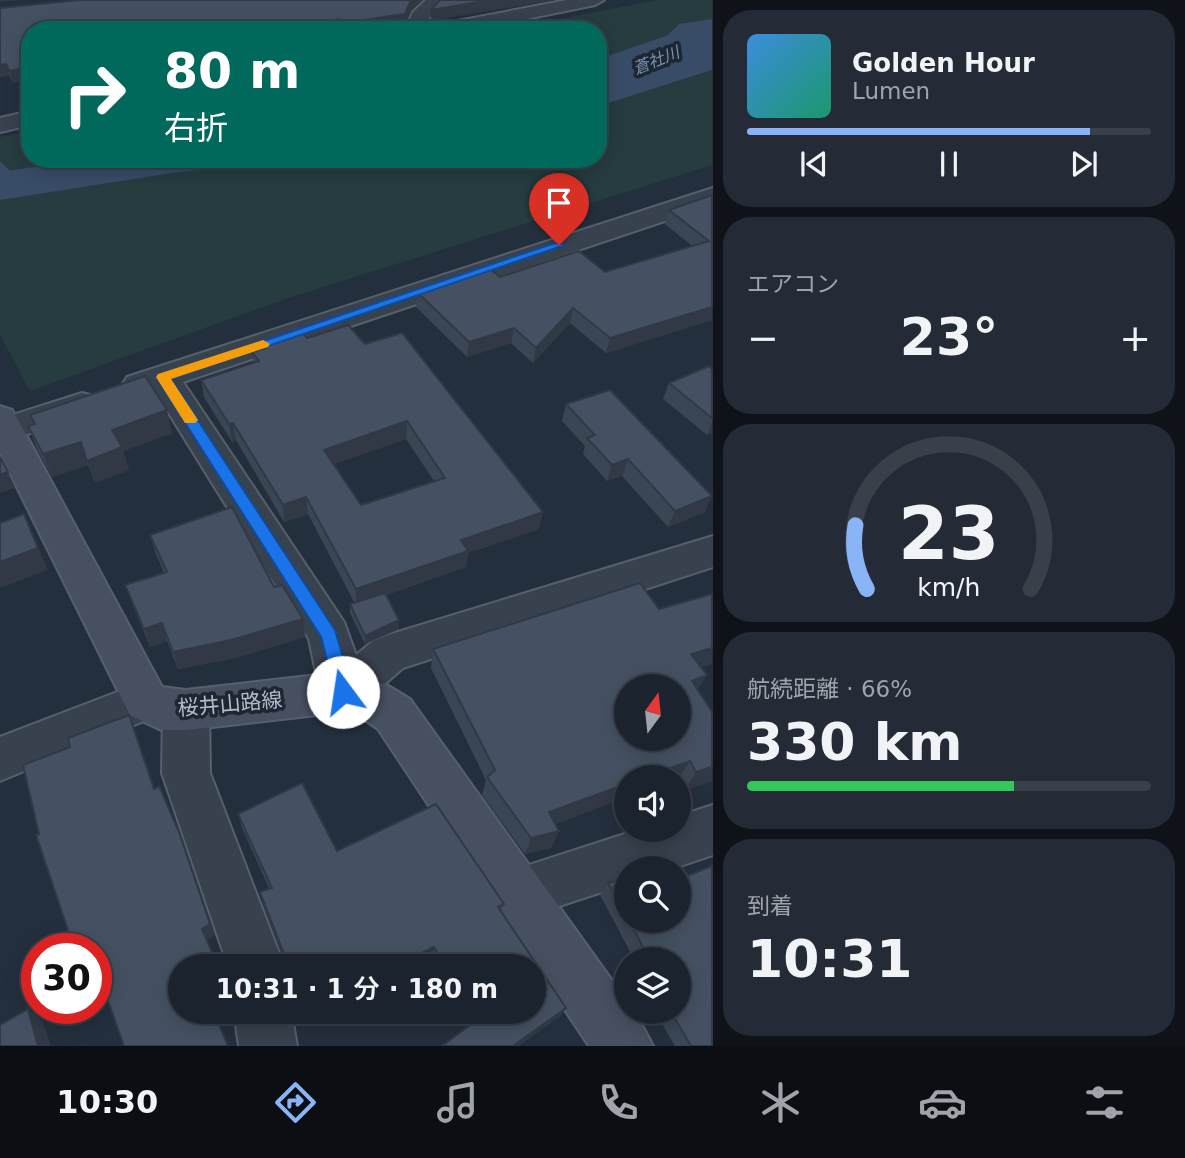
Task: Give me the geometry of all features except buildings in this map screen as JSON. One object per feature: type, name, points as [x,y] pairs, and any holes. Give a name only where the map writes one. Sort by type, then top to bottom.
[{"type":"main road","points":[[2,426],[166,705]]},
{"type":"main road","name":"桜井山路線","points":[[166,705],[343,692],[369,698],[394,714],[520,892],[624,1046]]},
{"type":"street","points":[[418,21],[437,0]]},
{"type":"street","points":[[488,21],[595,0]]},
{"type":"street","points":[[0,125],[21,120]]},
{"type":"street","points":[[2,426],[163,377],[712,196]]},
{"type":"street","points":[[163,377],[329,635],[343,692],[388,654],[712,551]]},
{"type":"street","points":[[0,759],[166,705],[186,773],[252,954]]},
{"type":"street","points":[[520,892],[712,830]]},
{"type":"street","points":[[265,1024],[268,1046]]},
{"type":"green space","points":[[658,0],[712,0],[712,19],[679,24],[668,35],[607,56],[607,21],[549,21]]},
{"type":"green space","points":[[712,70],[712,165],[288,298],[30,391],[0,335],[0,192],[25,187],[0,161],[0,137],[21,133],[21,168],[80,168],[30,186],[217,168],[607,168],[607,103]]},
{"type":"water","points":[[712,19],[712,70],[607,103],[607,56],[668,35],[679,24]]},
{"type":"water","points":[[0,161],[26,187],[79,168],[217,168],[0,191]]},
{"type":"waterway","name":"蒼社川","points":[[0,186],[119,168]]},
{"type":"slow traffic","points":[[190,420],[163,377],[263,344]]},
{"type":"route","points":[[343,692],[329,635],[163,377],[559,245]]}]
